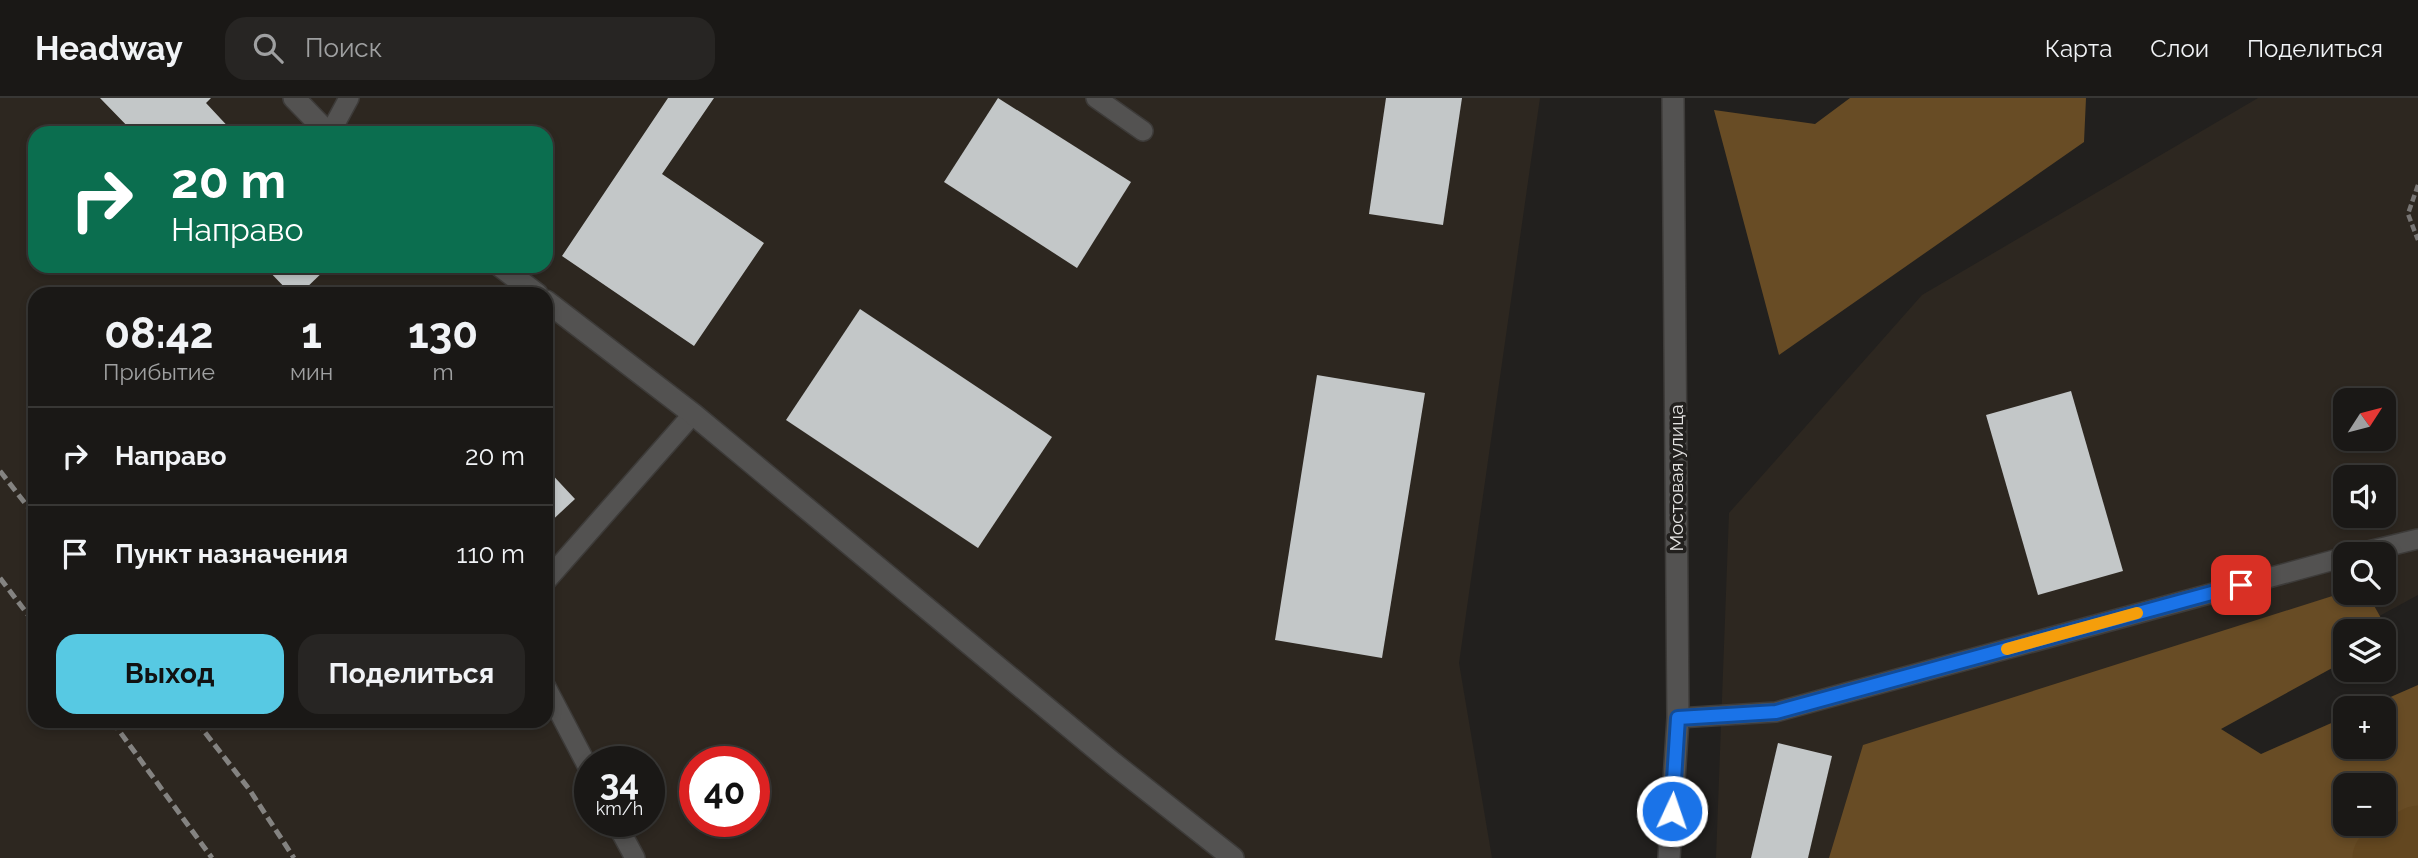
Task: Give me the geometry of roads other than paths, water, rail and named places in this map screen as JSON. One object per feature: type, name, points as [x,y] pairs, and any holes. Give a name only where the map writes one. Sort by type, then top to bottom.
[{"type":"street","points":[[294,98],[322,126]]},
{"type":"street","name":"Мостовая улица","points":[[1669,858],[1678,718],[1673,98]]},
{"type":"street","points":[[509,273],[528,287]]},
{"type":"street","points":[[553,306],[693,414],[1113,763],[1233,858]]},
{"type":"lane","points":[[333,126],[349,98]]},
{"type":"lane","points":[[1096,98],[1143,131]]},
{"type":"lane","points":[[553,573],[693,414]]},
{"type":"lane","points":[[2396,544],[2418,539]]},
{"type":"lane","points":[[1678,718],[1776,712],[2333,560]]},
{"type":"lane","points":[[553,700],[577,746]]},
{"type":"lane","points":[[624,837],[635,858]]},
{"type":"waterway","points":[[2385,858],[2418,838]]},
{"type":"railway","points":[[0,471],[28,507]]},
{"type":"railway","points":[[0,578],[28,615]]},
{"type":"railway","points":[[117,728],[212,858]]},
{"type":"railway","points":[[201,728],[249,789],[294,858]]}]
